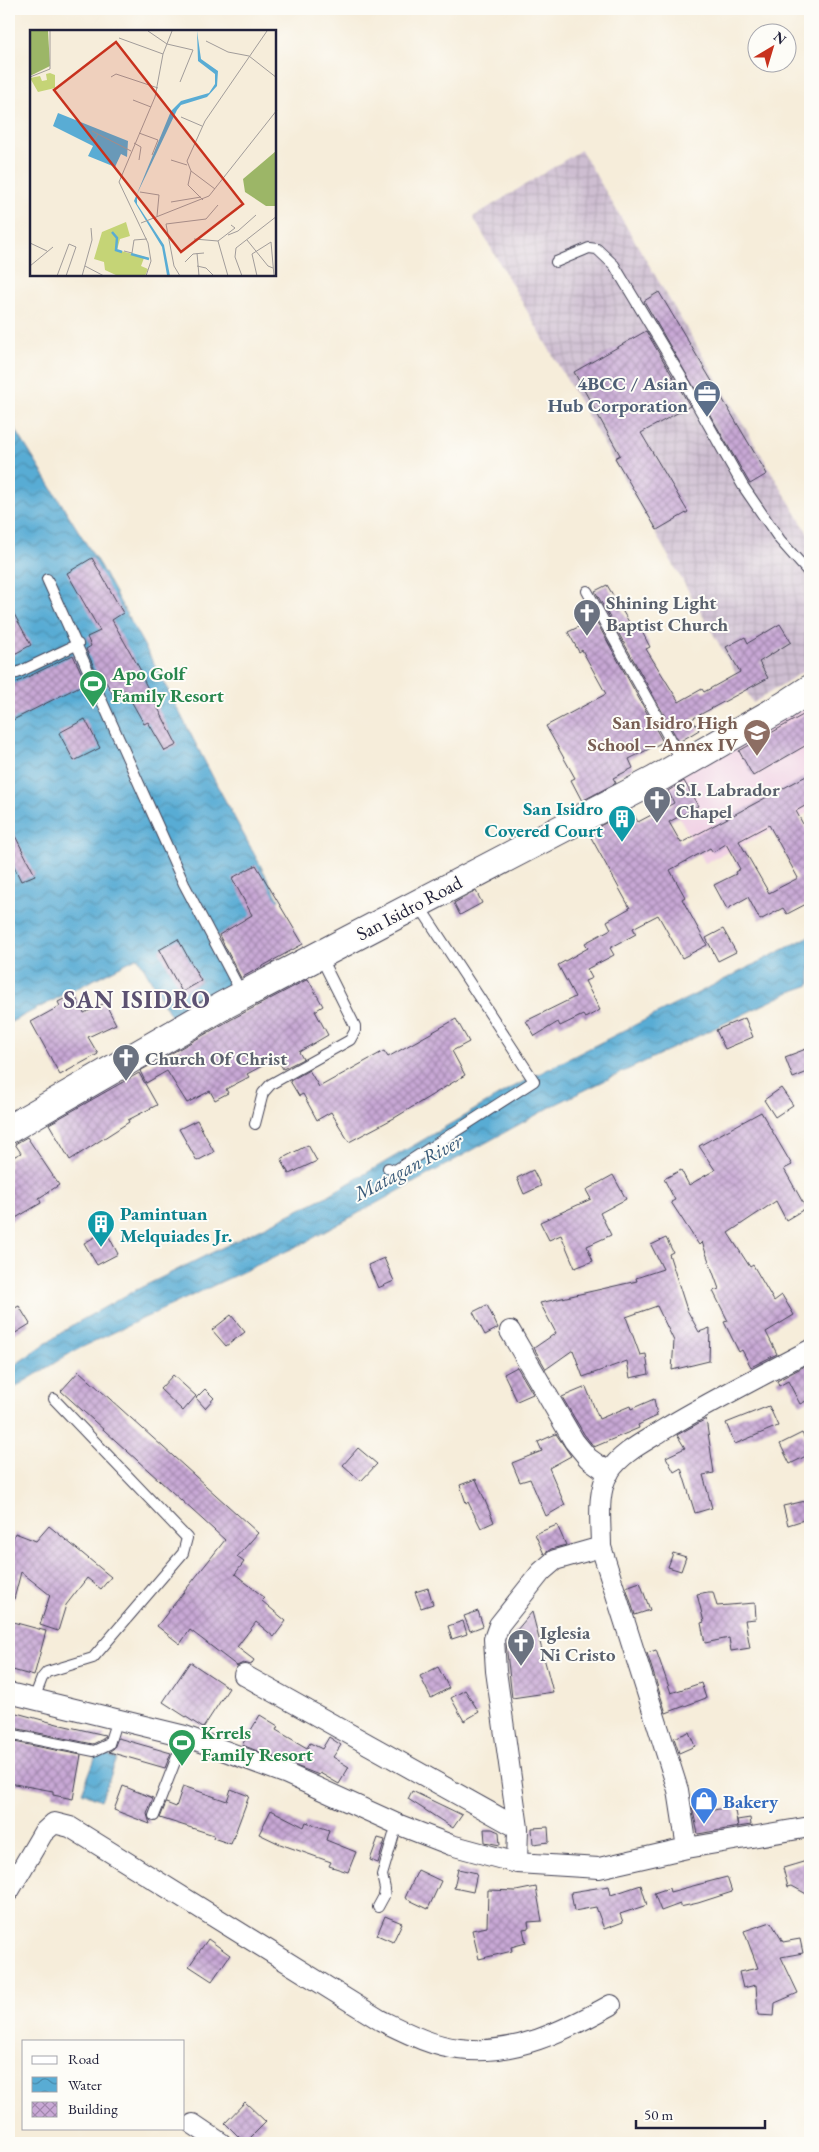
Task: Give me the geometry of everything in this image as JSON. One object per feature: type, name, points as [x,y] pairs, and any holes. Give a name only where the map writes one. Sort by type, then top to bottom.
[{"type":"street","name":"San Isidro Road","points":[[9,1129],[243,995],[684,764],[810,689]]},
{"type":"street","points":[[510,1331],[574,1441],[588,1458],[609,1473]]},
{"type":"street","points":[[687,1848],[678,1790],[601,1547],[600,1507],[603,1490],[609,1473],[620,1458],[638,1445],[683,1418],[810,1350]]},
{"type":"street","points":[[517,1863],[518,1828],[496,1671],[494,1639],[499,1625],[541,1572],[555,1560],[601,1547]]},
{"type":"street","points":[[244,1675],[518,1828]]},
{"type":"street","points":[[9,1694],[185,1736],[287,1774],[397,1824],[451,1844],[517,1863],[599,1868],[687,1848],[810,1827]]},
{"type":"street","points":[[9,1891],[43,1833],[54,1823],[70,1827],[372,2015],[419,2038],[458,2049],[492,2050],[520,2045],[551,2036],[611,2004]]},
{"type":"street","points":[[193,2124],[221,2143]]},
{"type":"lane","points":[[556,262],[589,248],[597,250],[614,266],[682,378],[743,486],[780,540],[810,574]]},
{"type":"lane","points":[[47,579],[78,644],[184,884],[243,995]]},
{"type":"lane","points":[[587,591],[684,764]]},
{"type":"lane","points":[[9,674],[17,673],[78,644]]},
{"type":"lane","points":[[388,1168],[398,1169],[534,1081],[418,903]]},
{"type":"lane","points":[[254,1124],[263,1093],[271,1084],[350,1040],[355,1031],[355,1026],[320,955]]},
{"type":"lane","points":[[34,1699],[42,1678],[47,1672],[93,1658],[183,1553],[187,1538],[54,1399]]},
{"type":"lane","points":[[9,1734],[94,1751],[109,1744],[117,1719]]},
{"type":"lane","points":[[154,1816],[185,1736]]},
{"type":"lane","points":[[378,1907],[386,1889],[382,1875],[397,1824]]},
{"type":"shaded area","points":[[581,150],[810,537],[810,667],[753,703],[473,217]]},
{"type":"shaded area","name":"San Isidro High School – Annex IV","points":[[810,692],[810,812],[705,863],[660,783]]},
{"type":"water","name":"Apo Golf Family Resort","points":[[9,419],[100,566],[157,669],[279,900],[214,938],[238,981],[171,1016],[138,957],[9,1023]]},
{"type":"water","name":"Matagan River","points":[[810,936],[810,985],[790,992],[556,1104],[306,1242],[74,1351],[17,1386],[9,1395],[9,1369],[71,1326],[132,1292],[327,1196],[517,1085]]},
{"type":"water","points":[[98,1751],[117,1759],[101,1800],[82,1792]]},
{"type":"building","points":[[659,292],[767,474],[750,484],[644,301]]},
{"type":"building","points":[[646,331],[690,406],[641,433],[688,512],[657,530],[615,458],[620,455],[574,372]]},
{"type":"building","points":[[92,558],[123,613],[112,620],[145,678],[143,679],[177,745],[165,751],[148,722],[144,724],[125,690],[114,696],[102,675],[98,676],[86,649],[91,646],[87,637],[100,631],[67,573]]},
{"type":"building","points":[[607,585],[632,627],[638,624],[650,647],[646,649],[679,702],[702,689],[704,692],[740,672],[726,647],[745,637],[748,643],[780,624],[791,642],[759,662],[768,678],[692,719],[699,730],[679,742],[595,591]]},
{"type":"building","points":[[9,605],[31,645],[9,657]]},
{"type":"building","points":[[595,619],[663,742],[629,759],[633,768],[613,778],[616,783],[582,801],[571,780],[575,778],[546,726],[606,694],[582,650],[579,652],[568,632]]},
{"type":"building","points":[[73,655],[86,683],[9,722],[9,686]]},
{"type":"building","points":[[810,711],[810,743],[753,776],[739,751]]},
{"type":"building","points":[[85,719],[100,748],[74,761],[59,733]]},
{"type":"building","points":[[810,774],[810,803],[796,811],[810,837],[810,902],[787,914],[783,908],[760,920],[748,897],[727,909],[714,885],[736,874],[735,872],[740,869],[726,844],[713,852],[710,848],[670,870],[685,897],[682,899],[707,945],[682,958],[658,915],[633,928],[636,934],[610,948],[614,955],[587,969],[592,978],[585,981],[600,1010],[585,1018],[583,1015],[560,1026],[558,1022],[535,1036],[526,1021],[575,997],[558,965],[588,948],[585,943],[611,929],[607,921],[630,908],[588,832],[631,810],[638,822],[674,803],[668,791],[684,781],[698,806],[669,822],[681,843]],"holes":[[[769,825],[798,878],[769,893],[739,841]]]},
{"type":"building","points":[[9,824],[35,875],[21,881],[9,856]]},
{"type":"building","points":[[256,865],[303,944],[241,978],[219,935],[252,915],[232,878]]},
{"type":"building","points":[[476,891],[482,903],[460,915],[454,903]]},
{"type":"building","points":[[723,929],[736,952],[718,961],[706,938]]},
{"type":"building","points":[[178,939],[201,981],[182,992],[159,950]]},
{"type":"building","points":[[308,979],[323,1006],[315,1011],[328,1035],[299,1052],[303,1059],[283,1069],[277,1058],[247,1074],[249,1077],[226,1089],[228,1093],[215,1100],[210,1091],[187,1103],[167,1071],[146,1083],[140,1071]]},
{"type":"building","points":[[74,994],[84,1013],[105,1003],[116,1024],[88,1037],[98,1054],[60,1075],[31,1022],[60,1006],[58,1002]]},
{"type":"building","points":[[745,1018],[753,1037],[725,1049],[716,1030]]},
{"type":"building","points":[[456,1019],[469,1042],[452,1051],[465,1075],[396,1117],[349,1142],[331,1112],[317,1120],[303,1094],[299,1096],[290,1081],[309,1070],[319,1087],[384,1051],[388,1057]]},
{"type":"building","points":[[806,1049],[810,1060],[810,1071],[793,1078],[785,1057]]},
{"type":"building","points":[[139,1073],[157,1105],[128,1120],[129,1122],[70,1160],[49,1124]]},
{"type":"building","points":[[781,1088],[793,1105],[775,1117],[764,1100]]},
{"type":"building","points":[[761,1112],[792,1165],[784,1169],[806,1208],[786,1220],[776,1201],[728,1233],[750,1267],[753,1265],[774,1301],[782,1295],[794,1315],[766,1332],[777,1354],[751,1367],[742,1350],[739,1352],[724,1322],[728,1321],[713,1291],[719,1289],[702,1242],[699,1245],[671,1202],[675,1200],[664,1179],[681,1170],[689,1185],[715,1170],[699,1146]]},
{"type":"building","points":[[197,1120],[214,1152],[197,1161],[179,1129]]},
{"type":"building","points":[[27,1137],[59,1185],[39,1198],[41,1203],[9,1222],[9,1159],[21,1153],[15,1144]]},
{"type":"building","points":[[308,1145],[317,1161],[289,1174],[281,1159]]},
{"type":"building","points":[[533,1170],[541,1186],[524,1194],[517,1178]]},
{"type":"building","points":[[613,1175],[626,1199],[600,1213],[611,1235],[587,1246],[593,1261],[575,1268],[561,1235],[549,1240],[540,1222],[591,1199],[586,1190]]},
{"type":"building","name":"Pamintuan Melquiades Jr.","points":[[106,1231],[118,1254],[97,1265],[84,1243]]},
{"type":"building","points":[[666,1238],[673,1252],[669,1254],[687,1310],[699,1332],[710,1328],[709,1361],[672,1370],[674,1341],[657,1306],[626,1317],[640,1355],[646,1354],[649,1374],[630,1378],[627,1361],[583,1377],[573,1350],[546,1369],[534,1348],[556,1333],[540,1303],[637,1281],[636,1278],[663,1269],[651,1245]]},
{"type":"building","points":[[384,1258],[394,1281],[378,1288],[368,1265]]},
{"type":"building","points":[[487,1305],[498,1328],[485,1335],[473,1312]]},
{"type":"building","points":[[19,1306],[30,1324],[9,1337],[9,1311]]},
{"type":"building","points":[[231,1315],[245,1332],[226,1346],[212,1330]]},
{"type":"building","points":[[810,1363],[810,1399],[800,1404],[788,1381],[779,1386],[777,1381]]},
{"type":"building","points":[[517,1367],[533,1394],[517,1401],[504,1374]]},
{"type":"building","points":[[79,1371],[258,1533],[237,1557],[244,1562],[235,1574],[265,1598],[262,1601],[286,1621],[274,1637],[256,1622],[237,1647],[254,1660],[251,1665],[243,1663],[237,1666],[190,1630],[180,1644],[157,1626],[225,1540],[61,1391]]},
{"type":"building","points":[[173,1375],[196,1396],[183,1411],[160,1389]]},
{"type":"building","points":[[586,1387],[599,1419],[630,1406],[631,1409],[654,1399],[657,1416],[638,1425],[639,1428],[594,1447],[562,1397]]},
{"type":"building","points":[[205,1389],[214,1398],[205,1408],[196,1398]]},
{"type":"building","points":[[769,1406],[778,1426],[735,1444],[726,1423]]},
{"type":"building","points":[[706,1419],[714,1473],[703,1475],[712,1508],[695,1513],[681,1468],[674,1472],[666,1457],[685,1448],[677,1435]]},
{"type":"building","points":[[802,1433],[810,1449],[810,1454],[790,1464],[780,1444]]},
{"type":"building","points":[[556,1434],[571,1456],[549,1468],[565,1505],[546,1516],[530,1479],[520,1482],[512,1463],[542,1451],[538,1442]]},
{"type":"building","points":[[358,1448],[377,1464],[361,1481],[343,1465]]},
{"type":"building","points":[[476,1479],[494,1522],[481,1528],[468,1502],[466,1503],[460,1485]]},
{"type":"building","points":[[810,1500],[810,1518],[788,1525],[783,1506]]},
{"type":"building","points":[[557,1525],[566,1545],[551,1549],[544,1554],[535,1534]]},
{"type":"building","points":[[49,1526],[111,1577],[101,1589],[87,1578],[66,1605],[58,1631],[40,1625],[50,1595],[21,1572],[14,1599],[9,1599],[9,1549],[15,1533],[36,1541]]},
{"type":"building","points":[[673,1553],[686,1557],[681,1571],[668,1567]]},
{"type":"building","points":[[640,1582],[650,1610],[635,1615],[626,1587]]},
{"type":"building","points":[[428,1588],[433,1604],[421,1608],[415,1592]]},
{"type":"building","points":[[713,1592],[717,1606],[755,1603],[756,1619],[745,1620],[750,1648],[731,1651],[729,1638],[705,1643],[701,1623],[704,1622],[697,1594]]},
{"type":"building","points":[[478,1611],[483,1626],[470,1631],[464,1616]]},
{"type":"building","points":[[532,1612],[553,1692],[512,1698],[506,1643]]},
{"type":"building","points":[[9,1621],[46,1631],[34,1676],[9,1669]]},
{"type":"building","points":[[463,1621],[467,1634],[452,1639],[448,1626]]},
{"type":"building","points":[[656,1650],[671,1693],[701,1683],[706,1698],[666,1713],[647,1653]]},
{"type":"building","points":[[190,1662],[229,1688],[203,1728],[163,1702]]},
{"type":"building","points":[[438,1667],[449,1688],[431,1698],[420,1676]]},
{"type":"building","points":[[465,1690],[479,1712],[464,1721],[451,1698]]},
{"type":"building","points":[[9,1711],[105,1735],[103,1739],[93,1744],[9,1727]]},
{"type":"building","points":[[260,1715],[278,1726],[276,1730],[307,1748],[310,1743],[322,1749],[329,1737],[341,1745],[333,1757],[349,1767],[339,1784],[320,1773],[319,1775],[242,1745]]},
{"type":"building","points":[[689,1732],[695,1746],[679,1753],[674,1738]]},
{"type":"building","points":[[118,1738],[171,1753],[165,1768],[109,1752],[114,1748]]},
{"type":"building","points":[[9,1741],[81,1755],[73,1799],[53,1795],[53,1791],[9,1783]]},
{"type":"building","points":[[123,1786],[153,1798],[147,1814],[150,1824],[114,1810]]},
{"type":"building","points":[[183,1786],[227,1801],[231,1789],[249,1796],[231,1844],[213,1838],[214,1835],[160,1818],[166,1803],[176,1807]]},
{"type":"building","points":[[412,1791],[462,1815],[453,1828],[408,1799]]},
{"type":"building","points":[[712,1804],[714,1810],[734,1806],[738,1827],[698,1834],[692,1806]]},
{"type":"building","points":[[271,1810],[304,1827],[306,1822],[329,1830],[326,1840],[356,1852],[348,1872],[329,1866],[331,1862],[280,1844],[259,1834]]},
{"type":"building","points":[[750,1818],[751,1825],[738,1827],[737,1820]]},
{"type":"building","points":[[548,1827],[549,1842],[533,1844],[532,1828]]},
{"type":"building","points":[[484,1829],[492,1829],[499,1832],[500,1845],[485,1842]]},
{"type":"building","points":[[378,1838],[385,1840],[378,1863],[370,1860]]},
{"type":"building","points":[[810,1860],[810,1896],[792,1886],[788,1887],[783,1868]]},
{"type":"building","points":[[458,1869],[477,1873],[473,1892],[454,1888]]},
{"type":"building","points":[[418,1870],[441,1881],[428,1909],[405,1898]]},
{"type":"building","points":[[727,1877],[732,1892],[680,1907],[680,1904],[661,1911],[654,1893],[669,1888],[670,1892]]},
{"type":"building","points":[[641,1885],[647,1905],[620,1914],[623,1922],[604,1929],[596,1907],[574,1911],[571,1892],[609,1886],[611,1895]]},
{"type":"building","points":[[536,1887],[542,1921],[528,1922],[529,1928],[523,1929],[526,1943],[511,1947],[512,1951],[479,1959],[472,1930],[487,1927],[488,1890],[516,1891]]},
{"type":"building","points":[[385,1916],[402,1923],[393,1942],[377,1935]]},
{"type":"building","points":[[771,1922],[783,1942],[800,1939],[803,1953],[781,1957],[798,1993],[775,2003],[774,2016],[758,2015],[756,1985],[743,1988],[739,1972],[758,1968],[744,1931]]},
{"type":"building","points":[[208,1939],[230,1955],[212,1981],[189,1966]]},
{"type":"building","points":[[245,2102],[266,2122],[245,2143],[225,2123]]},
{"type":"place","name":"4BCC / Asian Hub Corporation","points":[[707,418]]},
{"type":"place","name":"Shining Light Baptist Church","points":[[587,637]]},
{"type":"place","name":"Apo Golf Family Resort","points":[[93,708]]},
{"type":"place","name":"San Isidro High School – Annex IV","points":[[757,757]]},
{"type":"place","name":"S.I. Labrador Chapel","points":[[657,824]]},
{"type":"place","name":"San Isidro Covered Court","points":[[622,843]]},
{"type":"place","name":"Church Of Christ","points":[[126,1082]]},
{"type":"place","name":"Pamintuan Melquiades Jr.","points":[[101,1248]]},
{"type":"place","name":"Iglesia Ni Cristo","points":[[521,1667]]},
{"type":"place","name":"Krrels Family Resort","points":[[182,1767]]},
{"type":"place","name":"Bakery","points":[[704,1825]]},
{"type":"district","name":"SAN ISIDRO","points":[[137,999]]}]
